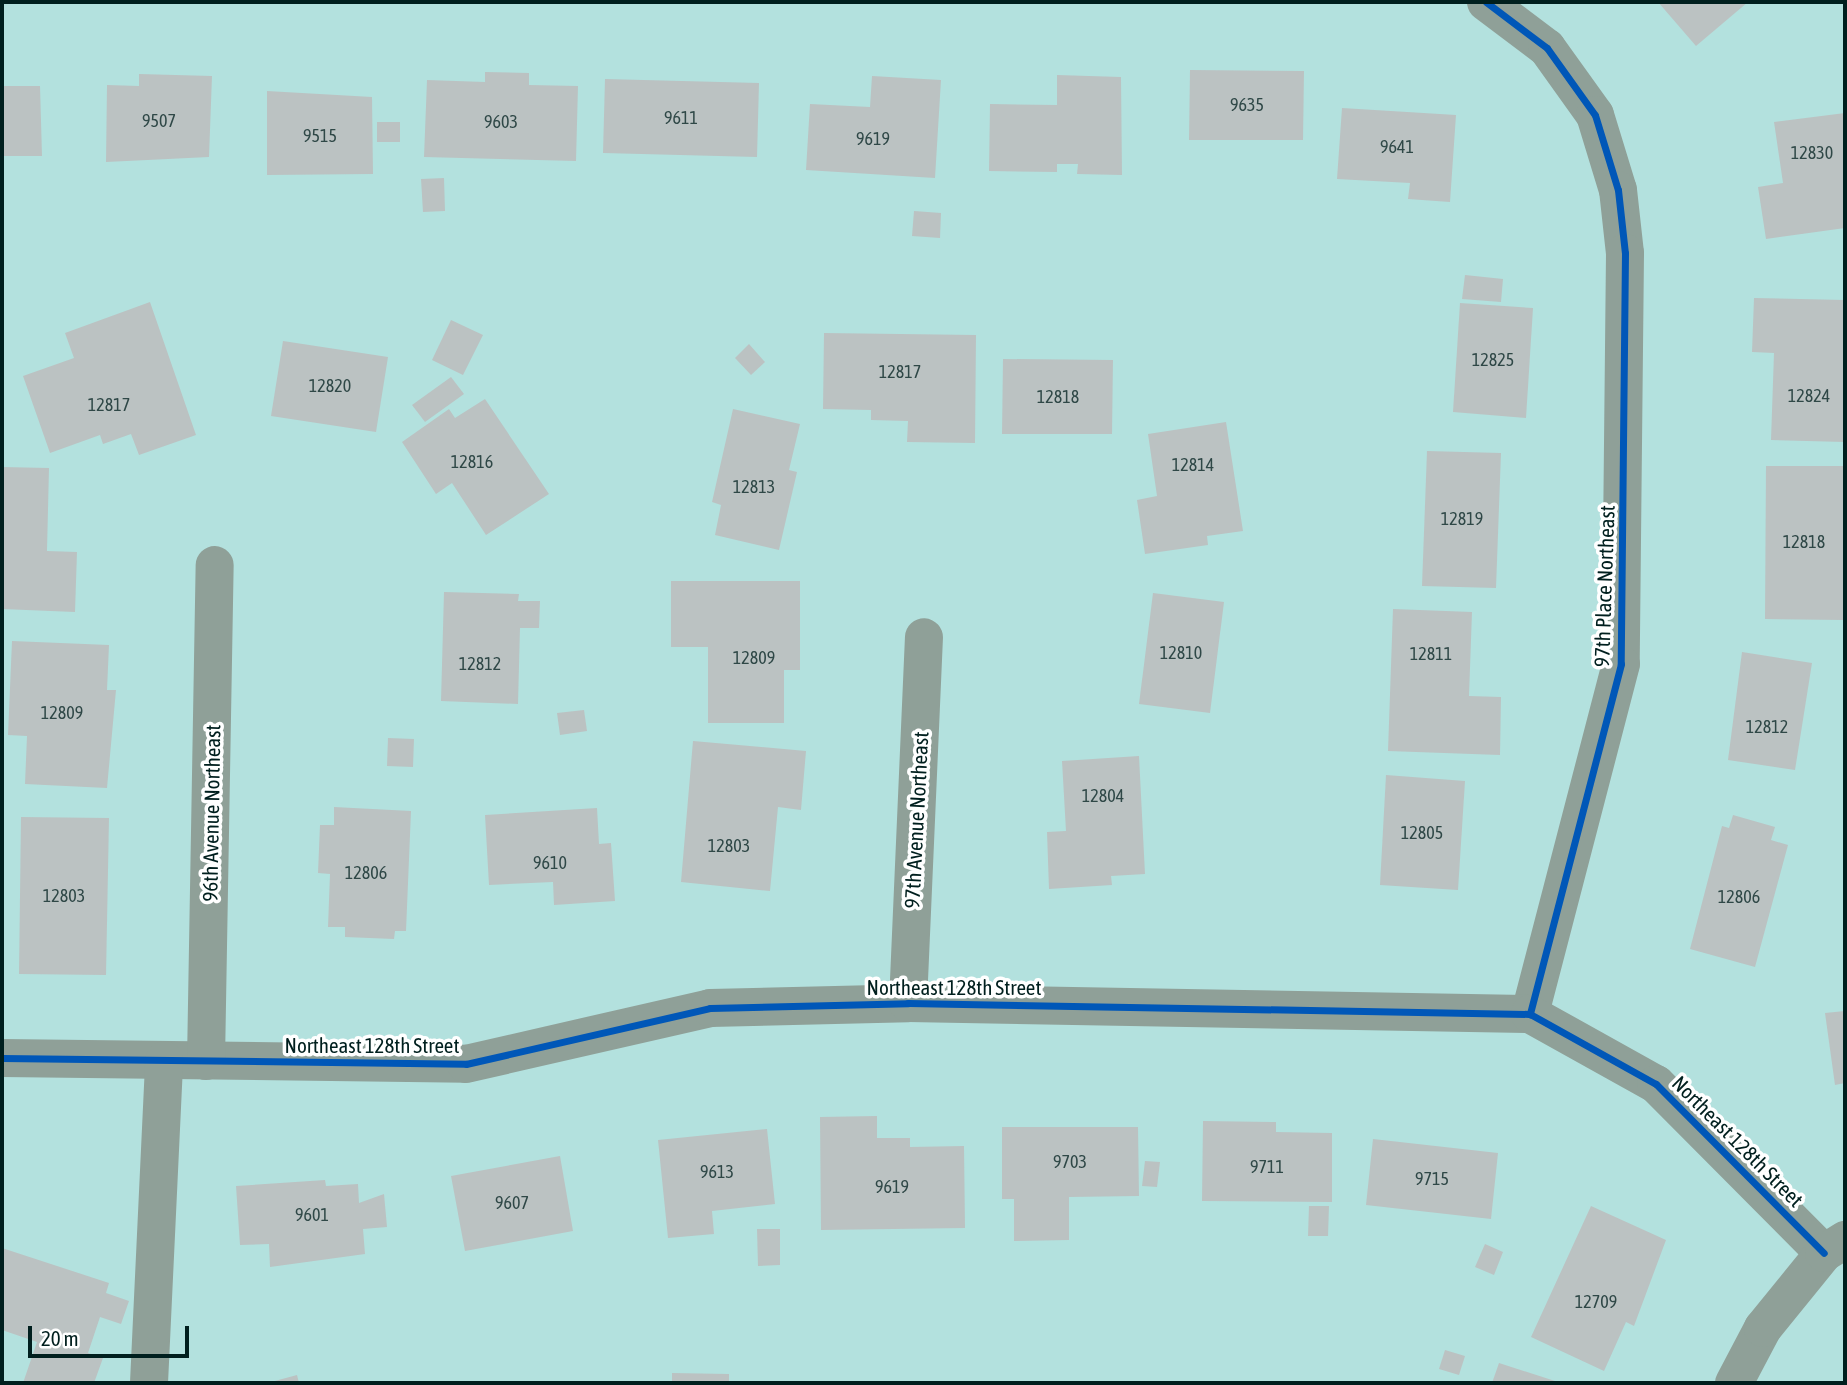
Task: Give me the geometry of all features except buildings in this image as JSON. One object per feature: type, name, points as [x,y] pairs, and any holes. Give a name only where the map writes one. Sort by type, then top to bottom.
[{"type":"street","name":"97th Place Northeast","points":[[1486,2],[1547,48],[1595,115],[1618,190],[1625,253],[1622,664],[1530,1014]]},
{"type":"street","name":"96th Avenue Northeast","points":[[206,1061],[215,565]]},
{"type":"street","name":"97th Avenue Northeast","points":[[908,1003],[924,638]]},
{"type":"street","name":"Northeast 128th Street","points":[[2,1058],[466,1064],[710,1008],[908,1003],[1530,1014],[1656,1084],[1834,1247]]},
{"type":"street","points":[[149,1383],[164,1060]]},
{"type":"street","points":[[1734,1383],[1763,1328],[1834,1247]]},
{"type":"cycle path","points":[[1486,2],[1547,48],[1595,115],[1618,190],[1625,253],[1621,664],[1530,1014]]},
{"type":"cycle path","points":[[2,1058],[466,1064],[710,1008],[908,1003],[1530,1014],[1656,1084],[1824,1253]]}]
